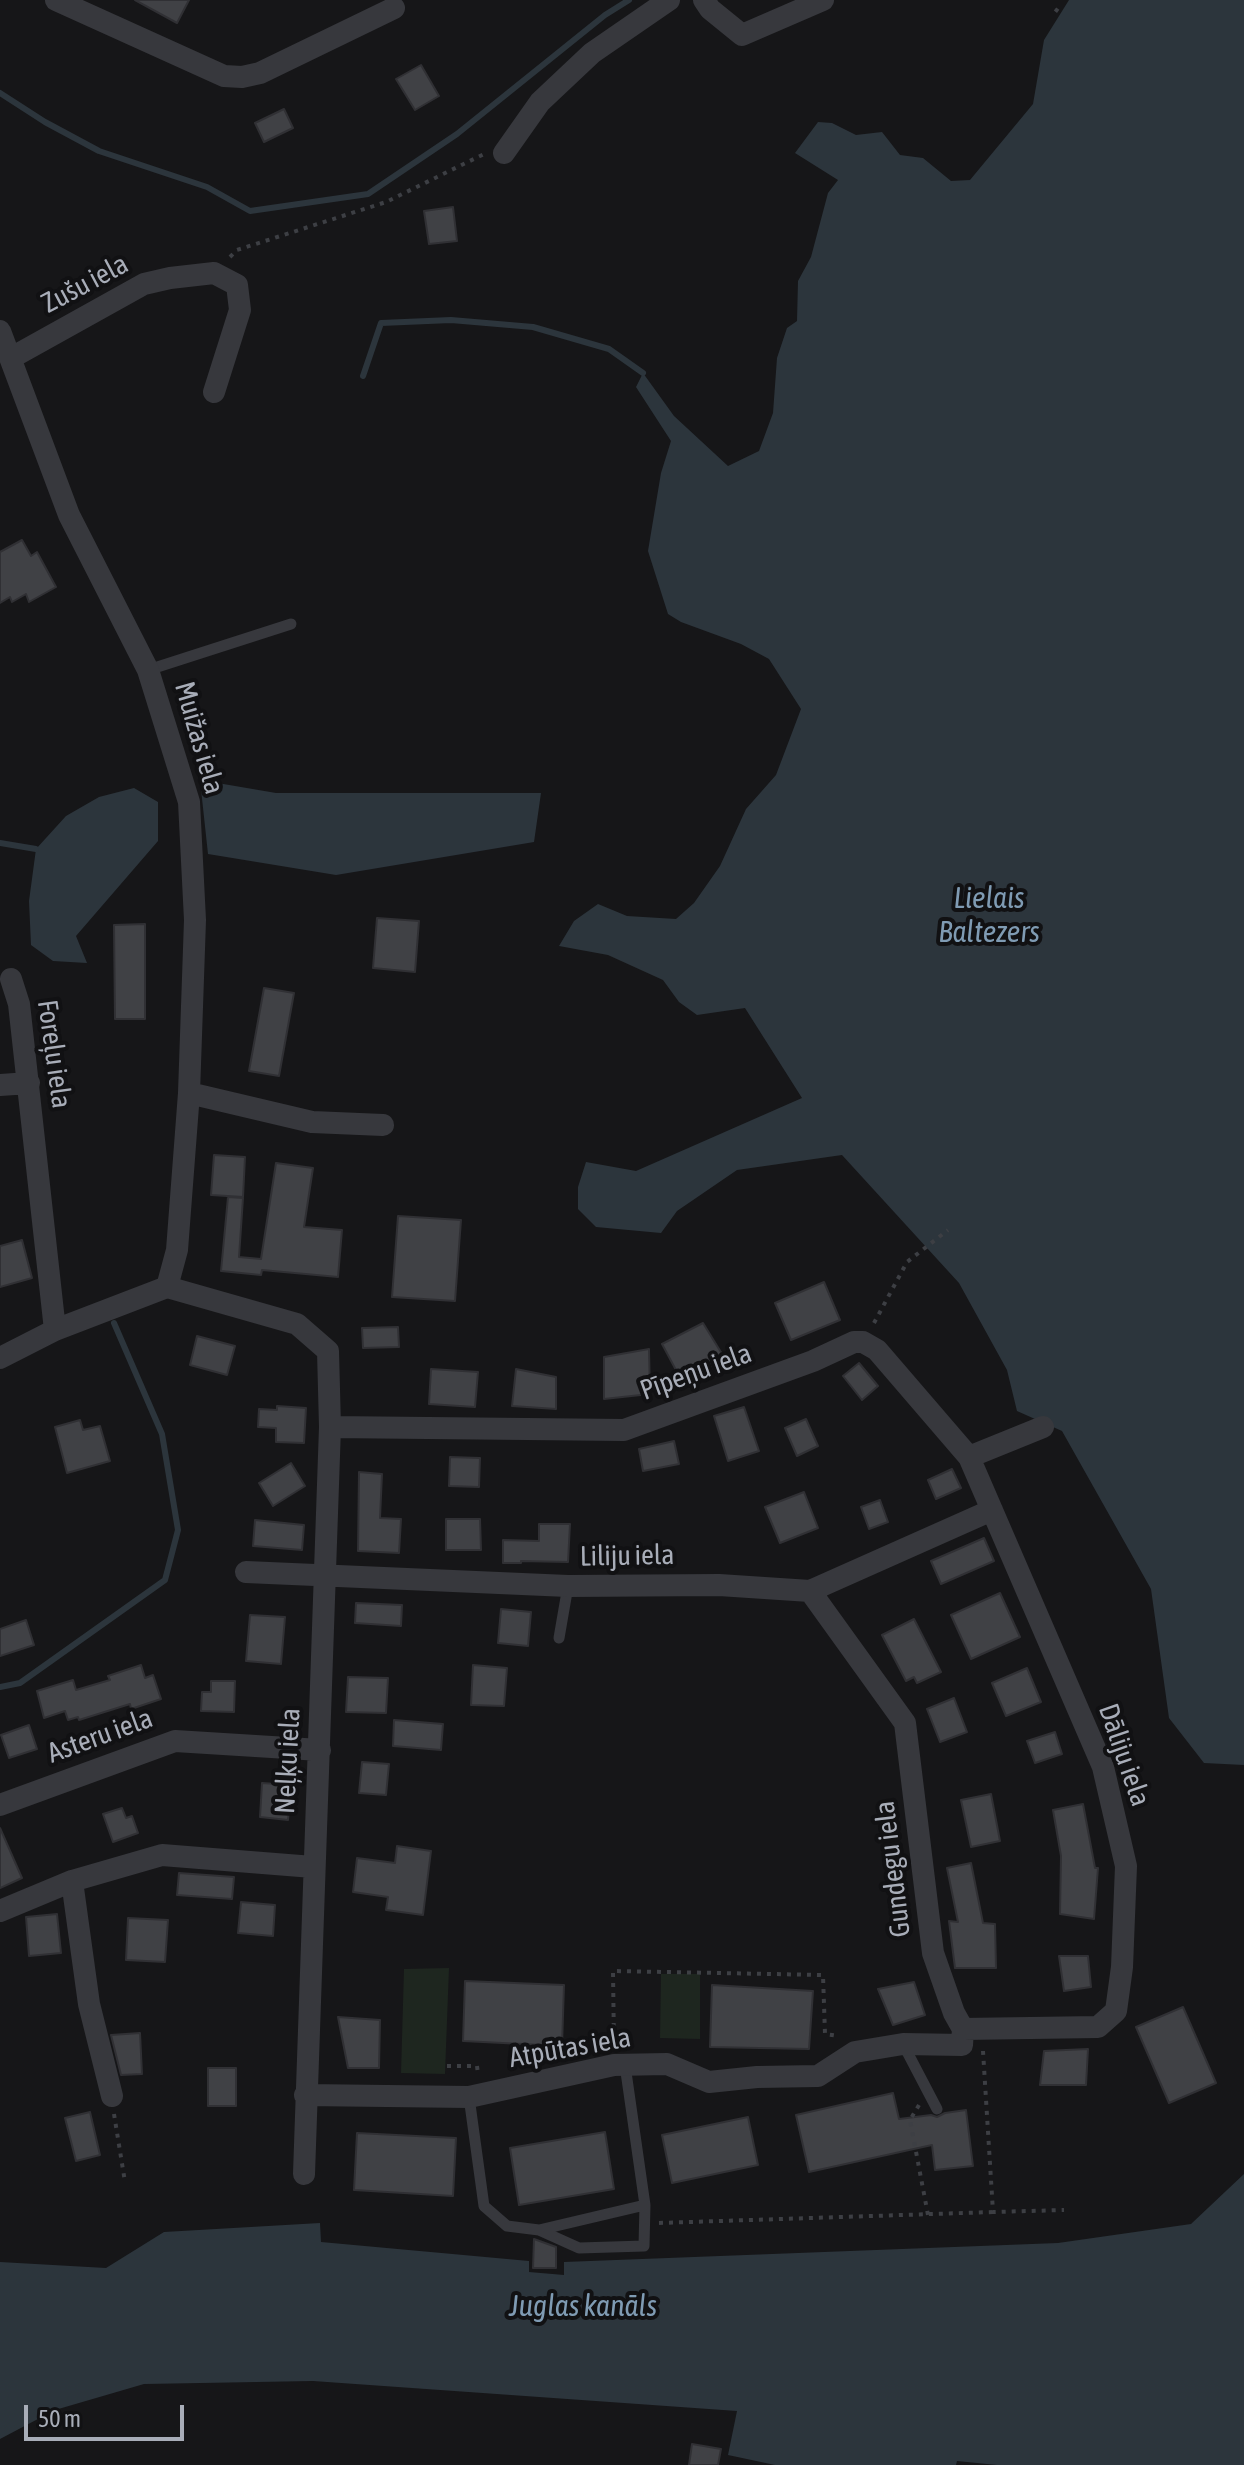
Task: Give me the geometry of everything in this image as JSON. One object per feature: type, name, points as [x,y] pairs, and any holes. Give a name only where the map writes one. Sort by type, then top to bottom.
[{"type":"street","points":[[56,0],[224,76],[242,77],[260,73],[394,8]]},
{"type":"street","points":[[504,153],[540,102],[592,53],[669,0]]},
{"type":"street","points":[[704,0],[710,9],[742,35],[823,0]]},
{"type":"street","points":[[214,273],[237,285],[240,310],[214,392]]},
{"type":"street","name":"Zušu iela","points":[[11,358],[144,284],[214,273]]},
{"type":"street","name":"Muižas iela","points":[[0,331],[69,515],[148,670],[189,802],[195,920],[189,1093],[177,1250],[167,1287]]},
{"type":"street","name":"Foreļu iela","points":[[11,979],[19,1004],[29,1083],[55,1330]]},
{"type":"street","points":[[0,1085],[29,1083]]},
{"type":"street","points":[[189,1093],[312,1122],[383,1125]]},
{"type":"street","points":[[0,1358],[55,1330],[167,1287]]},
{"type":"street","name":"Neļķu iela","points":[[167,1287],[297,1324],[328,1351],[330,1427],[304,2174]]},
{"type":"street","name":"Pīpeņu iela","points":[[330,1427],[624,1430],[813,1361],[854,1342],[863,1342]]},
{"type":"street","points":[[863,1342],[877,1350],[969,1457],[992,1510]]},
{"type":"street","points":[[969,1457],[1043,1427]]},
{"type":"street","name":"Liliju iela","points":[[246,1572],[568,1586],[719,1585],[810,1591],[992,1510]]},
{"type":"street","name":"Dāliju iela","points":[[972,2029],[1098,2027],[1116,2011],[1122,1967],[1126,1866],[1103,1767],[992,1510]]},
{"type":"street","name":"Gundegu iela","points":[[810,1591],[905,1723],[933,1953],[954,2013],[972,2029]]},
{"type":"street","name":"Asteru iela","points":[[0,1805],[175,1741],[320,1750]]},
{"type":"street","points":[[0,1911],[72,1881],[162,1855],[313,1867]]},
{"type":"street","points":[[72,1881],[89,2004],[112,2096]]},
{"type":"street","name":"Atpūtas iela","points":[[305,2095],[469,2097],[619,2065],[667,2064],[709,2082],[818,2076],[855,2052],[903,2044],[962,2045],[972,2029]]},
{"type":"lane","points":[[148,670],[291,624]]},
{"type":"lane","points":[[559,1638],[568,1586]]},
{"type":"lane","points":[[903,2044],[937,2109]]},
{"type":"lane","points":[[469,2097],[484,2206],[507,2226],[539,2230],[579,2248],[644,2246],[645,2205],[619,2065]]},
{"type":"lane","points":[[539,2230],[645,2205]]},
{"type":"path","points":[[1055,9],[1063,15]]},
{"type":"path","points":[[214,273],[237,250],[386,202],[491,150],[504,153]]},
{"type":"path","points":[[863,1342],[907,1262],[948,1230]]},
{"type":"path","points":[[619,2065],[613,1971],[823,1975],[825,2034],[850,2037],[855,2052]]},
{"type":"path","points":[[972,2029],[993,2212]]},
{"type":"path","points":[[112,2096],[125,2182]]},
{"type":"path","points":[[916,2108],[910,2120],[928,2215]]},
{"type":"path","points":[[645,2223],[1064,2210]]},
{"type":"shaded area","points":[[449,1968],[445,2074],[401,2073],[404,1969]]},
{"type":"shaded area","points":[[661,1974],[700,1974],[700,2039],[660,2038]]},
{"type":"water","name":"Lielais Baltezers","points":[[1069,0],[1244,0],[1244,1765],[1204,1763],[1169,1718],[1151,1589],[1062,1431],[1017,1411],[1007,1370],[959,1283],[842,1155],[737,1170],[677,1211],[661,1233],[596,1227],[578,1209],[578,1187],[586,1162],[636,1171],[802,1098],[745,1008],[697,1015],[679,1002],[663,980],[608,955],[559,946],[574,921],[598,904],[627,916],[676,919],[694,903],[720,866],[746,809],[776,775],[801,709],[769,659],[668,614],[648,551],[661,473],[671,441],[636,387],[643,373],[674,416],[728,466],[759,451],[773,413],[777,358],[787,328],[797,321],[798,281],[811,257],[828,193],[838,180],[795,153],[818,122],[832,123],[856,135],[882,132],[900,155],[923,158],[951,181],[970,180],[1033,104],[1044,40]]},
{"type":"water","points":[[200,780],[276,793],[541,793],[534,842],[336,875],[208,854]]},
{"type":"water","points":[[134,788],[158,802],[158,841],[76,936],[87,963],[53,961],[31,945],[29,901],[36,849],[66,816],[99,797]]},
{"type":"water","name":"Juglas kanāls","points":[[1244,2174],[1244,2465],[997,2465],[957,2461],[956,2465],[775,2465],[728,2455],[737,2411],[313,2381],[144,2384],[55,2410],[0,2439],[0,2262],[106,2268],[164,2232],[320,2223],[321,2242],[529,2261],[529,2272],[564,2275],[564,2262],[1058,2243],[1191,2224]]},
{"type":"building","points":[[135,0],[189,0],[177,23]]},
{"type":"building","points":[[421,65],[439,96],[415,110],[396,79]]},
{"type":"building","points":[[284,109],[293,128],[264,142],[255,123]]},
{"type":"building","points":[[453,207],[457,241],[429,244],[424,211]]},
{"type":"building","points":[[22,540],[31,556],[37,552],[56,587],[29,602],[26,594],[12,602],[10,597],[0,603],[0,552]]},
{"type":"building","points":[[377,918],[419,921],[415,972],[373,968]]},
{"type":"building","points":[[145,924],[145,1019],[115,1019],[114,925]]},
{"type":"building","points":[[264,988],[294,993],[279,1076],[249,1071]]},
{"type":"building","points":[[214,1155],[245,1157],[243,1197],[211,1195]]},
{"type":"building","points":[[276,1163],[313,1168],[304,1227],[342,1230],[338,1277],[262,1270],[261,1275],[221,1271],[228,1197],[243,1198],[239,1257],[261,1259]]},
{"type":"building","points":[[398,1216],[461,1220],[455,1301],[392,1297]]},
{"type":"building","points":[[22,1240],[32,1278],[0,1287],[0,1246]]},
{"type":"building","points":[[824,1282],[840,1320],[791,1340],[775,1303]]},
{"type":"building","points":[[703,1323],[727,1362],[684,1385],[662,1344]]},
{"type":"building","points":[[398,1327],[399,1347],[363,1348],[362,1328]]},
{"type":"building","points":[[197,1336],[235,1346],[227,1375],[190,1365]]},
{"type":"building","points":[[649,1349],[650,1394],[604,1399],[604,1357]]},
{"type":"building","points":[[859,1363],[878,1386],[862,1400],[843,1376]]},
{"type":"building","points":[[431,1369],[478,1372],[475,1407],[429,1404]]},
{"type":"building","points":[[516,1369],[556,1377],[556,1409],[512,1406]]},
{"type":"building","points":[[277,1406],[306,1408],[304,1443],[276,1442],[276,1428],[258,1427],[259,1409],[277,1410]]},
{"type":"building","points":[[744,1407],[759,1451],[728,1461],[714,1416]]},
{"type":"building","points":[[806,1419],[818,1446],[797,1456],[785,1428]]},
{"type":"building","points":[[80,1420],[83,1430],[100,1426],[110,1461],[67,1473],[55,1427]]},
{"type":"building","points":[[674,1441],[679,1464],[643,1471],[639,1449]]},
{"type":"building","points":[[450,1457],[480,1458],[479,1487],[449,1486]]},
{"type":"building","points":[[291,1463],[305,1486],[273,1506],[259,1483]]},
{"type":"building","points":[[952,1469],[961,1488],[936,1499],[928,1480]]},
{"type":"building","points":[[359,1472],[382,1474],[380,1518],[401,1519],[399,1553],[358,1551]]},
{"type":"building","points":[[804,1492],[818,1528],[780,1543],[765,1507]]},
{"type":"building","points":[[880,1500],[888,1522],[869,1529],[861,1507]]},
{"type":"building","points":[[446,1519],[480,1519],[481,1550],[446,1550]]},
{"type":"building","points":[[255,1520],[304,1525],[302,1550],[253,1546]]},
{"type":"building","points":[[539,1524],[570,1524],[568,1562],[503,1563],[503,1540],[539,1541]]},
{"type":"building","points":[[984,1538],[994,1561],[941,1584],[931,1561]]},
{"type":"building","points":[[1000,1593],[1020,1637],[971,1659],[951,1615]]},
{"type":"building","points":[[356,1603],[402,1605],[401,1626],[355,1623]]},
{"type":"building","points":[[501,1609],[531,1612],[528,1646],[498,1643]]},
{"type":"building","points":[[250,1615],[285,1617],[281,1664],[246,1661]]},
{"type":"building","points":[[914,1619],[941,1672],[917,1683],[914,1677],[906,1681],[882,1635]]},
{"type":"building","points":[[26,1620],[34,1645],[0,1656],[0,1629]]},
{"type":"building","points":[[141,1665],[145,1678],[153,1675],[161,1699],[131,1709],[130,1704],[79,1720],[78,1717],[68,1720],[65,1711],[44,1718],[37,1691],[73,1680],[76,1690],[110,1680],[108,1676]]},
{"type":"building","points":[[473,1665],[507,1668],[504,1706],[471,1705]]},
{"type":"building","points":[[1027,1668],[1041,1702],[1006,1716],[992,1683]]},
{"type":"building","points":[[348,1677],[388,1678],[386,1713],[346,1712]]},
{"type":"building","points":[[211,1681],[235,1681],[234,1712],[201,1711],[202,1692],[211,1692]]},
{"type":"building","points":[[954,1698],[967,1732],[940,1742],[927,1709]]},
{"type":"building","points":[[394,1720],[443,1724],[441,1750],[393,1746]]},
{"type":"building","points":[[29,1725],[37,1749],[9,1758],[1,1735]]},
{"type":"building","points":[[1055,1732],[1062,1754],[1035,1763],[1027,1741]]},
{"type":"building","points":[[362,1762],[389,1764],[386,1795],[359,1793]]},
{"type":"building","points":[[262,1783],[291,1785],[288,1820],[260,1817]]},
{"type":"building","points":[[991,1794],[1000,1841],[971,1847],[961,1800]]},
{"type":"building","points":[[1083,1804],[1095,1868],[1098,1868],[1094,1919],[1060,1914],[1061,1856],[1053,1810]]},
{"type":"building","points":[[122,1808],[126,1818],[132,1816],[138,1833],[113,1842],[103,1814]]},
{"type":"building","points":[[0,1828],[22,1878],[0,1888]]},
{"type":"building","points":[[397,1846],[431,1851],[423,1915],[386,1910],[388,1897],[353,1892],[357,1858],[395,1863]]},
{"type":"building","points":[[971,1863],[983,1923],[995,1924],[996,1968],[955,1968],[949,1921],[958,1922],[947,1868]]},
{"type":"building","points":[[179,1873],[234,1877],[232,1899],[177,1895]]},
{"type":"building","points":[[241,1902],[275,1905],[273,1936],[238,1933]]},
{"type":"building","points":[[57,1914],[61,1953],[29,1956],[26,1917]]},
{"type":"building","points":[[128,1918],[168,1920],[165,1962],[126,1960]]},
{"type":"building","points":[[1059,1956],[1088,1956],[1091,1987],[1064,1991]]},
{"type":"building","points":[[465,1981],[564,1985],[562,2046],[463,2041]]},
{"type":"building","points":[[914,1982],[925,2015],[893,2025],[878,1989]]},
{"type":"building","points":[[712,1985],[813,1991],[809,2049],[710,2047]]},
{"type":"building","points":[[1183,2007],[1216,2083],[1169,2103],[1136,2027]]},
{"type":"building","points":[[338,2017],[380,2020],[379,2068],[348,2068]]},
{"type":"building","points":[[140,2033],[142,2074],[121,2075],[111,2035]]},
{"type":"building","points":[[1088,2049],[1086,2085],[1040,2085],[1044,2051]]},
{"type":"building","points":[[208,2068],[236,2068],[236,2106],[208,2106]]},
{"type":"building","points":[[893,2093],[899,2119],[937,2117],[966,2110],[973,2166],[935,2170],[932,2145],[809,2172],[796,2115]]},
{"type":"building","points":[[90,2112],[100,2155],[76,2161],[65,2118]]},
{"type":"building","points":[[748,2117],[758,2165],[672,2183],[662,2135]]},
{"type":"building","points":[[605,2132],[614,2189],[519,2205],[510,2148]]},
{"type":"building","points":[[357,2133],[456,2138],[453,2196],[354,2190]]},
{"type":"building","points":[[534,2239],[556,2247],[556,2268],[533,2268]]},
{"type":"building","points":[[692,2444],[721,2449],[718,2465],[689,2465]]},
{"type":"waterway","points":[[0,93],[99,151],[207,187],[250,211],[368,194],[457,134],[605,15],[629,0]]},
{"type":"waterway","points":[[363,376],[381,323],[451,320],[533,327],[609,349],[643,373]]},
{"type":"waterway","points":[[0,843],[36,849]]},
{"type":"waterway","points":[[0,1687],[20,1683],[165,1580],[178,1530],[162,1434],[114,1323]]}]
